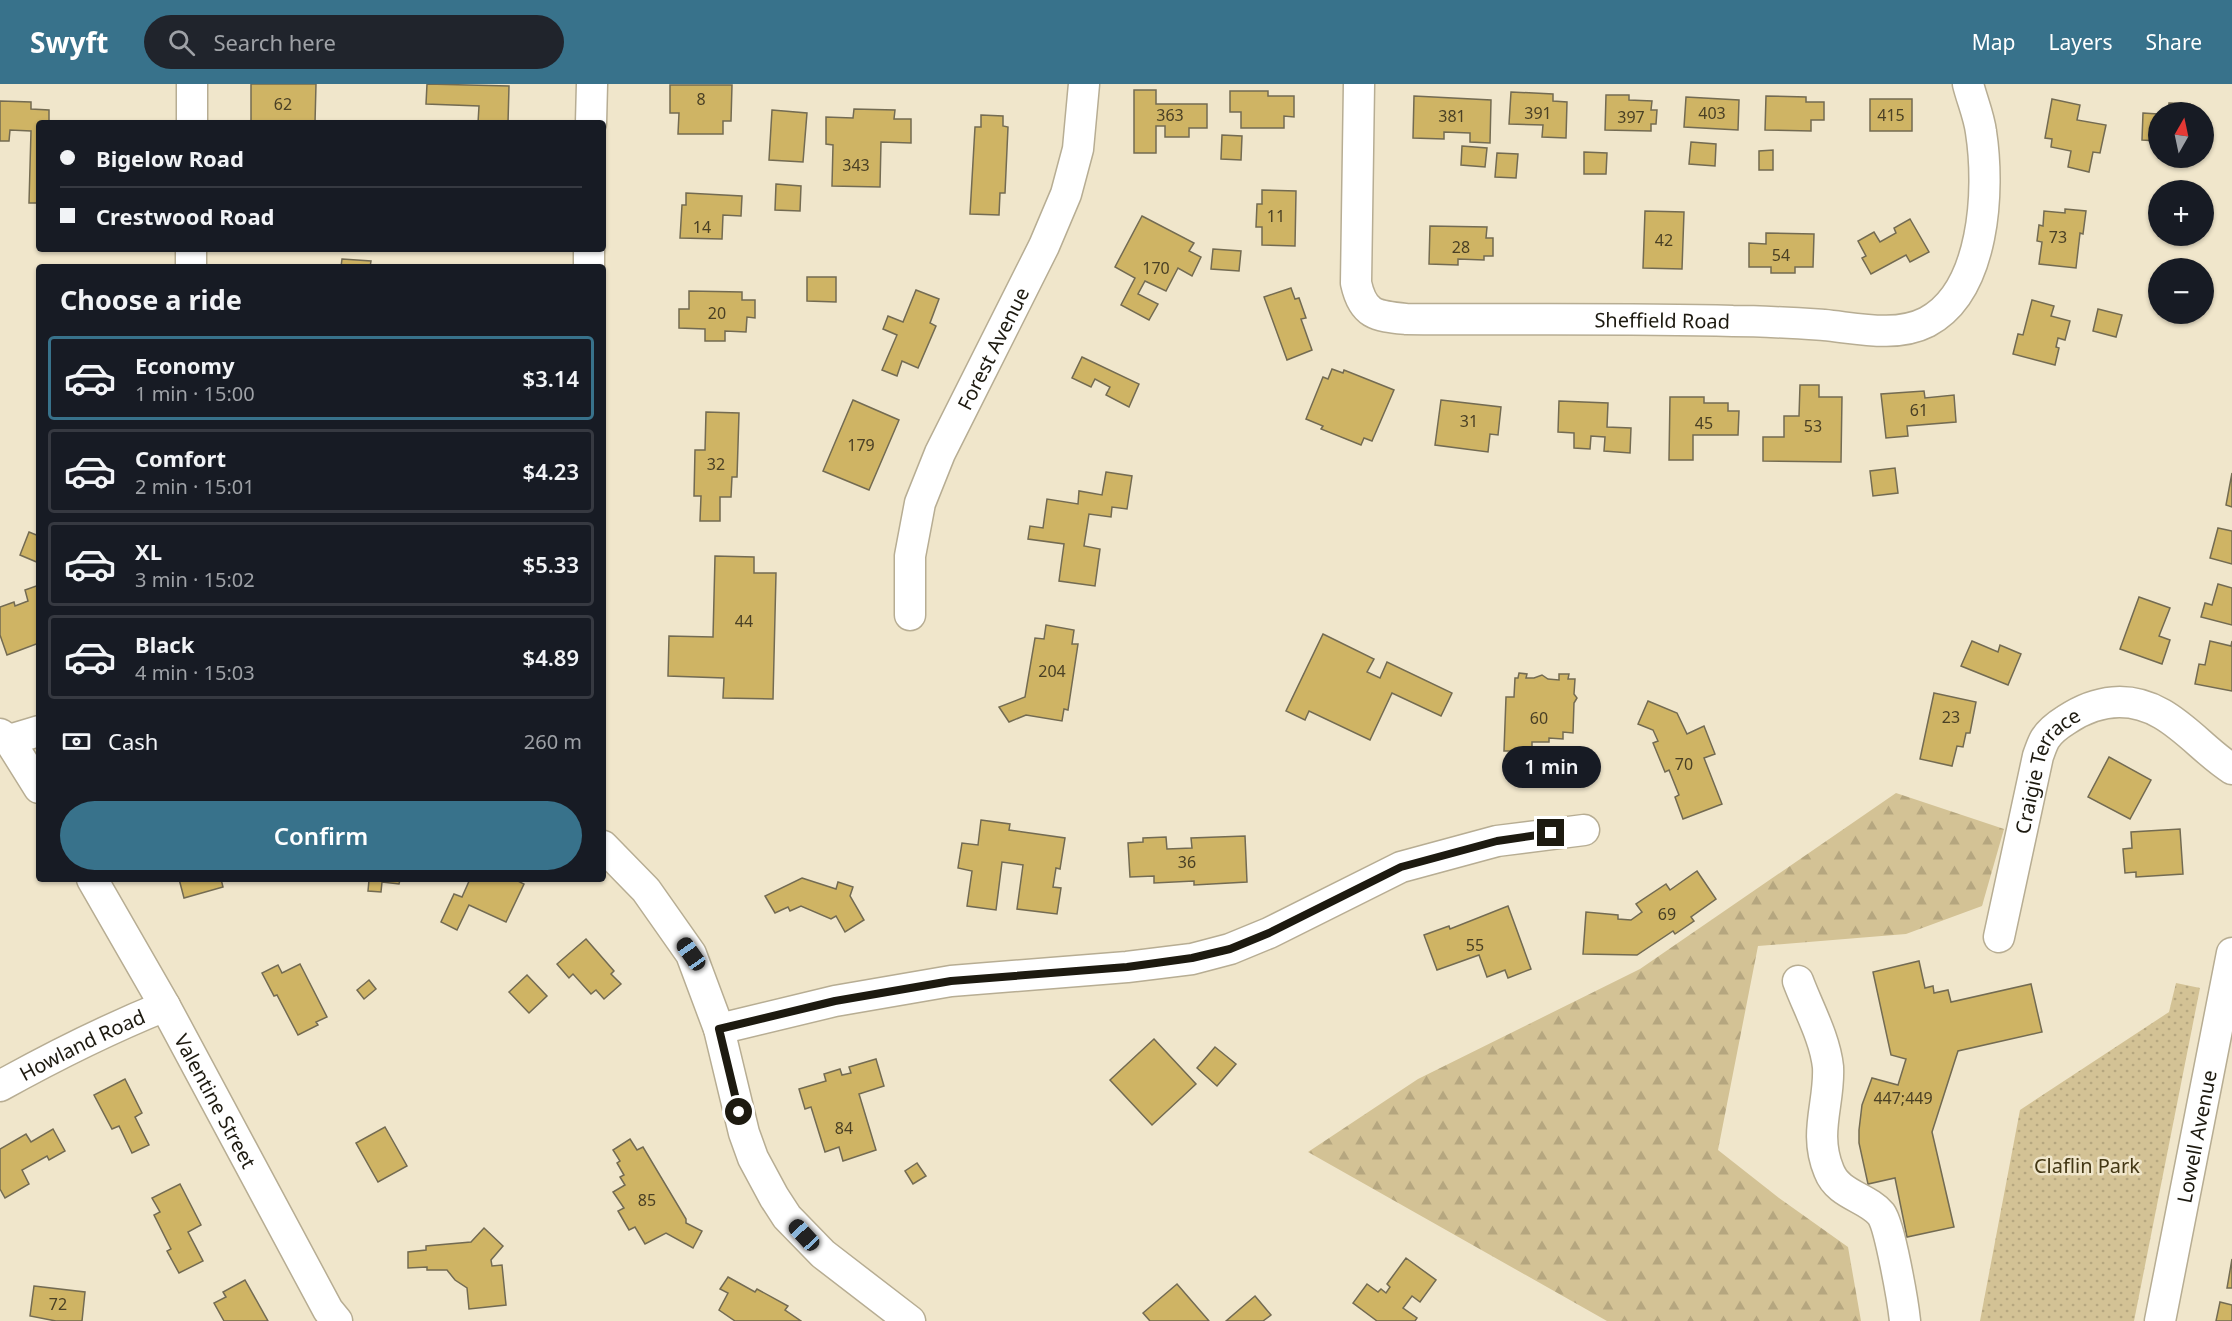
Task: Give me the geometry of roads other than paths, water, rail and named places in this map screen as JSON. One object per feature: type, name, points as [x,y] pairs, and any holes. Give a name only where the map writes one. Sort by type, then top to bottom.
[{"type":"street","points":[[192,84],[192,120]]},
{"type":"street","points":[[591,120],[592,84]]},
{"type":"street","name":"Forest Avenue","points":[[910,615],[910,556],[920,503],[940,453],[1044,246],[1066,194],[1078,149],[1084,84]]},
{"type":"street","name":"Sheffield Road","points":[[1359,84],[1356,283],[1360,301],[1371,312],[1386,317],[1406,319],[1733,321],[1876,330],[1905,329],[1926,322],[1946,308],[1964,285],[1974,259],[1982,227],[1984,154],[1981,129],[1968,84]]},
{"type":"street","name":"Craigie Terrace","points":[[1999,938],[2038,756],[2046,738],[2062,723],[2083,709],[2098,704],[2114,702],[2143,706],[2162,714],[2232,769]]},
{"type":"street","points":[[36,732],[4,737],[36,784]]},
{"type":"street","points":[[719,1029],[835,1001],[951,981],[1127,967],[1192,958],[1230,949],[1269,933],[1401,867],[1497,841],[1584,830]]},
{"type":"street","points":[[606,849],[646,890],[691,954],[719,1029],[744,1133],[753,1158],[774,1197],[787,1217],[823,1254],[910,1321]]},
{"type":"street","name":"Valentine Street","points":[[94,882],[165,1006],[328,1310],[337,1321]]},
{"type":"street","name":"Lowell Avenue","points":[[2160,1321],[2232,953]]},
{"type":"street","points":[[1798,981],[1826,1053],[1828,1078],[1821,1136],[1829,1172],[1837,1185],[1882,1216],[1888,1232],[1905,1321]]},
{"type":"street","name":"Howland Road","points":[[0,1086],[57,1054],[165,1006]]},
{"type":"park label","name":"Claflin Park","points":[[2087,1165]]}]
